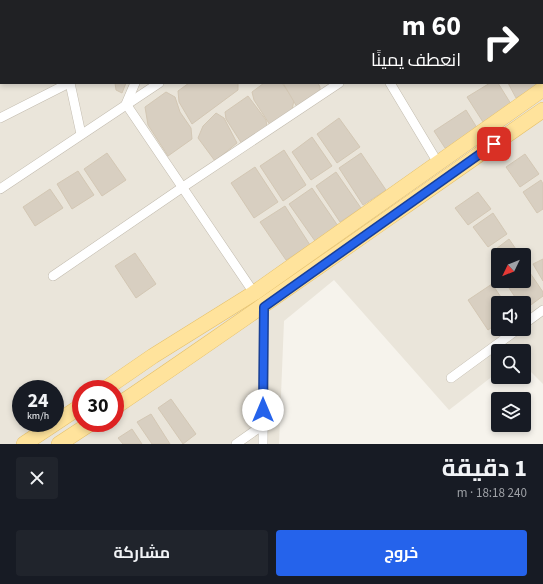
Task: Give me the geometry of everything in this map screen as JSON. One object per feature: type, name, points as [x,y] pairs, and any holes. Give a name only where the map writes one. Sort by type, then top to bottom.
[{"type":"main road","points":[[118,380],[254,293],[543,89]]},
{"type":"main road","points":[[124,401],[264,307],[419,195],[543,110]]},
{"type":"main road","points":[[154,356],[165,373]]},
{"type":"main road","points":[[24,444],[72,412]]},
{"type":"main road","points":[[59,444],[77,432]]},
{"type":"street","points":[[0,118],[67,84]]},
{"type":"street","points":[[69,84],[81,134]]},
{"type":"street","points":[[126,104],[135,84]]},
{"type":"street","points":[[0,189],[157,84]]},
{"type":"street","points":[[53,276],[338,84]]},
{"type":"street","points":[[391,84],[438,163]]},
{"type":"street","points":[[126,104],[254,293]]},
{"type":"street","points":[[263,444],[264,307]]},
{"type":"street","points":[[531,319],[543,310]]},
{"type":"street","points":[[451,378],[508,336]]},
{"type":"street","points":[[236,444],[249,440],[263,425]]},
{"type":"shaded area","points":[[0,84],[543,84],[543,384],[531,372],[531,344],[491,344],[491,377],[449,410],[334,280],[284,321],[279,444],[0,444]]},
{"type":"building","points":[[115,84],[126,84],[122,93],[116,90]]},
{"type":"building","points":[[188,84],[238,84],[238,90],[192,124],[179,102],[178,91]]},
{"type":"building","points":[[263,84],[283,84],[294,100],[292,110],[270,125],[254,100],[252,92]]},
{"type":"building","points":[[284,84],[318,84],[320,92],[297,107]]},
{"type":"building","points":[[488,84],[499,84],[511,104],[483,122],[467,97]]},
{"type":"building","points":[[509,84],[536,84],[537,86],[516,98]]},
{"type":"building","points":[[166,92],[175,97],[180,112],[191,128],[192,139],[168,156],[148,125],[145,107]]},
{"type":"building","points":[[248,96],[266,120],[267,127],[242,144],[226,119],[225,112]]},
{"type":"building","points":[[466,110],[479,131],[453,147],[445,148],[434,131]]},
{"type":"building","points":[[216,113],[224,118],[237,143],[215,161],[198,138],[203,126]]},
{"type":"building","points":[[339,118],[360,147],[337,163],[317,134]]},
{"type":"building","points":[[312,137],[332,166],[311,180],[292,152]]},
{"type":"building","points":[[284,150],[306,185],[283,201],[260,166]]},
{"type":"building","points":[[107,153],[126,180],[102,196],[84,169]]},
{"type":"building","points":[[361,153],[386,190],[363,205],[339,168]]},
{"type":"building","points":[[525,154],[539,174],[520,187],[506,167]]},
{"type":"building","points":[[255,167],[278,202],[254,218],[231,183]]},
{"type":"building","points":[[78,171],[94,195],[72,209],[57,184]]},
{"type":"building","points":[[336,172],[361,208],[340,222],[316,186]]},
{"type":"building","points":[[541,180],[543,184],[543,209],[537,213],[523,192]]},
{"type":"building","points":[[312,188],[338,226],[315,241],[289,204]]},
{"type":"building","points":[[50,189],[63,208],[35,226],[23,207]]},
{"type":"building","points":[[478,192],[491,209],[468,225],[455,208]]},
{"type":"building","points":[[285,206],[310,245],[286,260],[260,222]]},
{"type":"building","points":[[493,213],[507,234],[488,247],[473,227]]},
{"type":"building","points":[[509,239],[515,248],[497,248]]},
{"type":"building","points":[[135,253],[156,284],[136,298],[115,266]]},
{"type":"building","points":[[543,259],[543,281],[533,264]]},
{"type":"building","points":[[531,274],[543,292],[543,296],[531,305],[531,296],[514,296],[509,288],[531,288]]},
{"type":"building","points":[[491,285],[491,288],[495,288],[500,296],[491,296],[491,328],[488,330],[468,300]]},
{"type":"building","points":[[171,399],[196,434],[183,444],[158,408]]},
{"type":"building","points":[[151,414],[170,444],[152,444],[137,422]]},
{"type":"building","points":[[132,429],[142,444],[123,444],[118,438]]},
{"type":"route","points":[[263,410],[264,307],[419,195],[494,144]]}]
